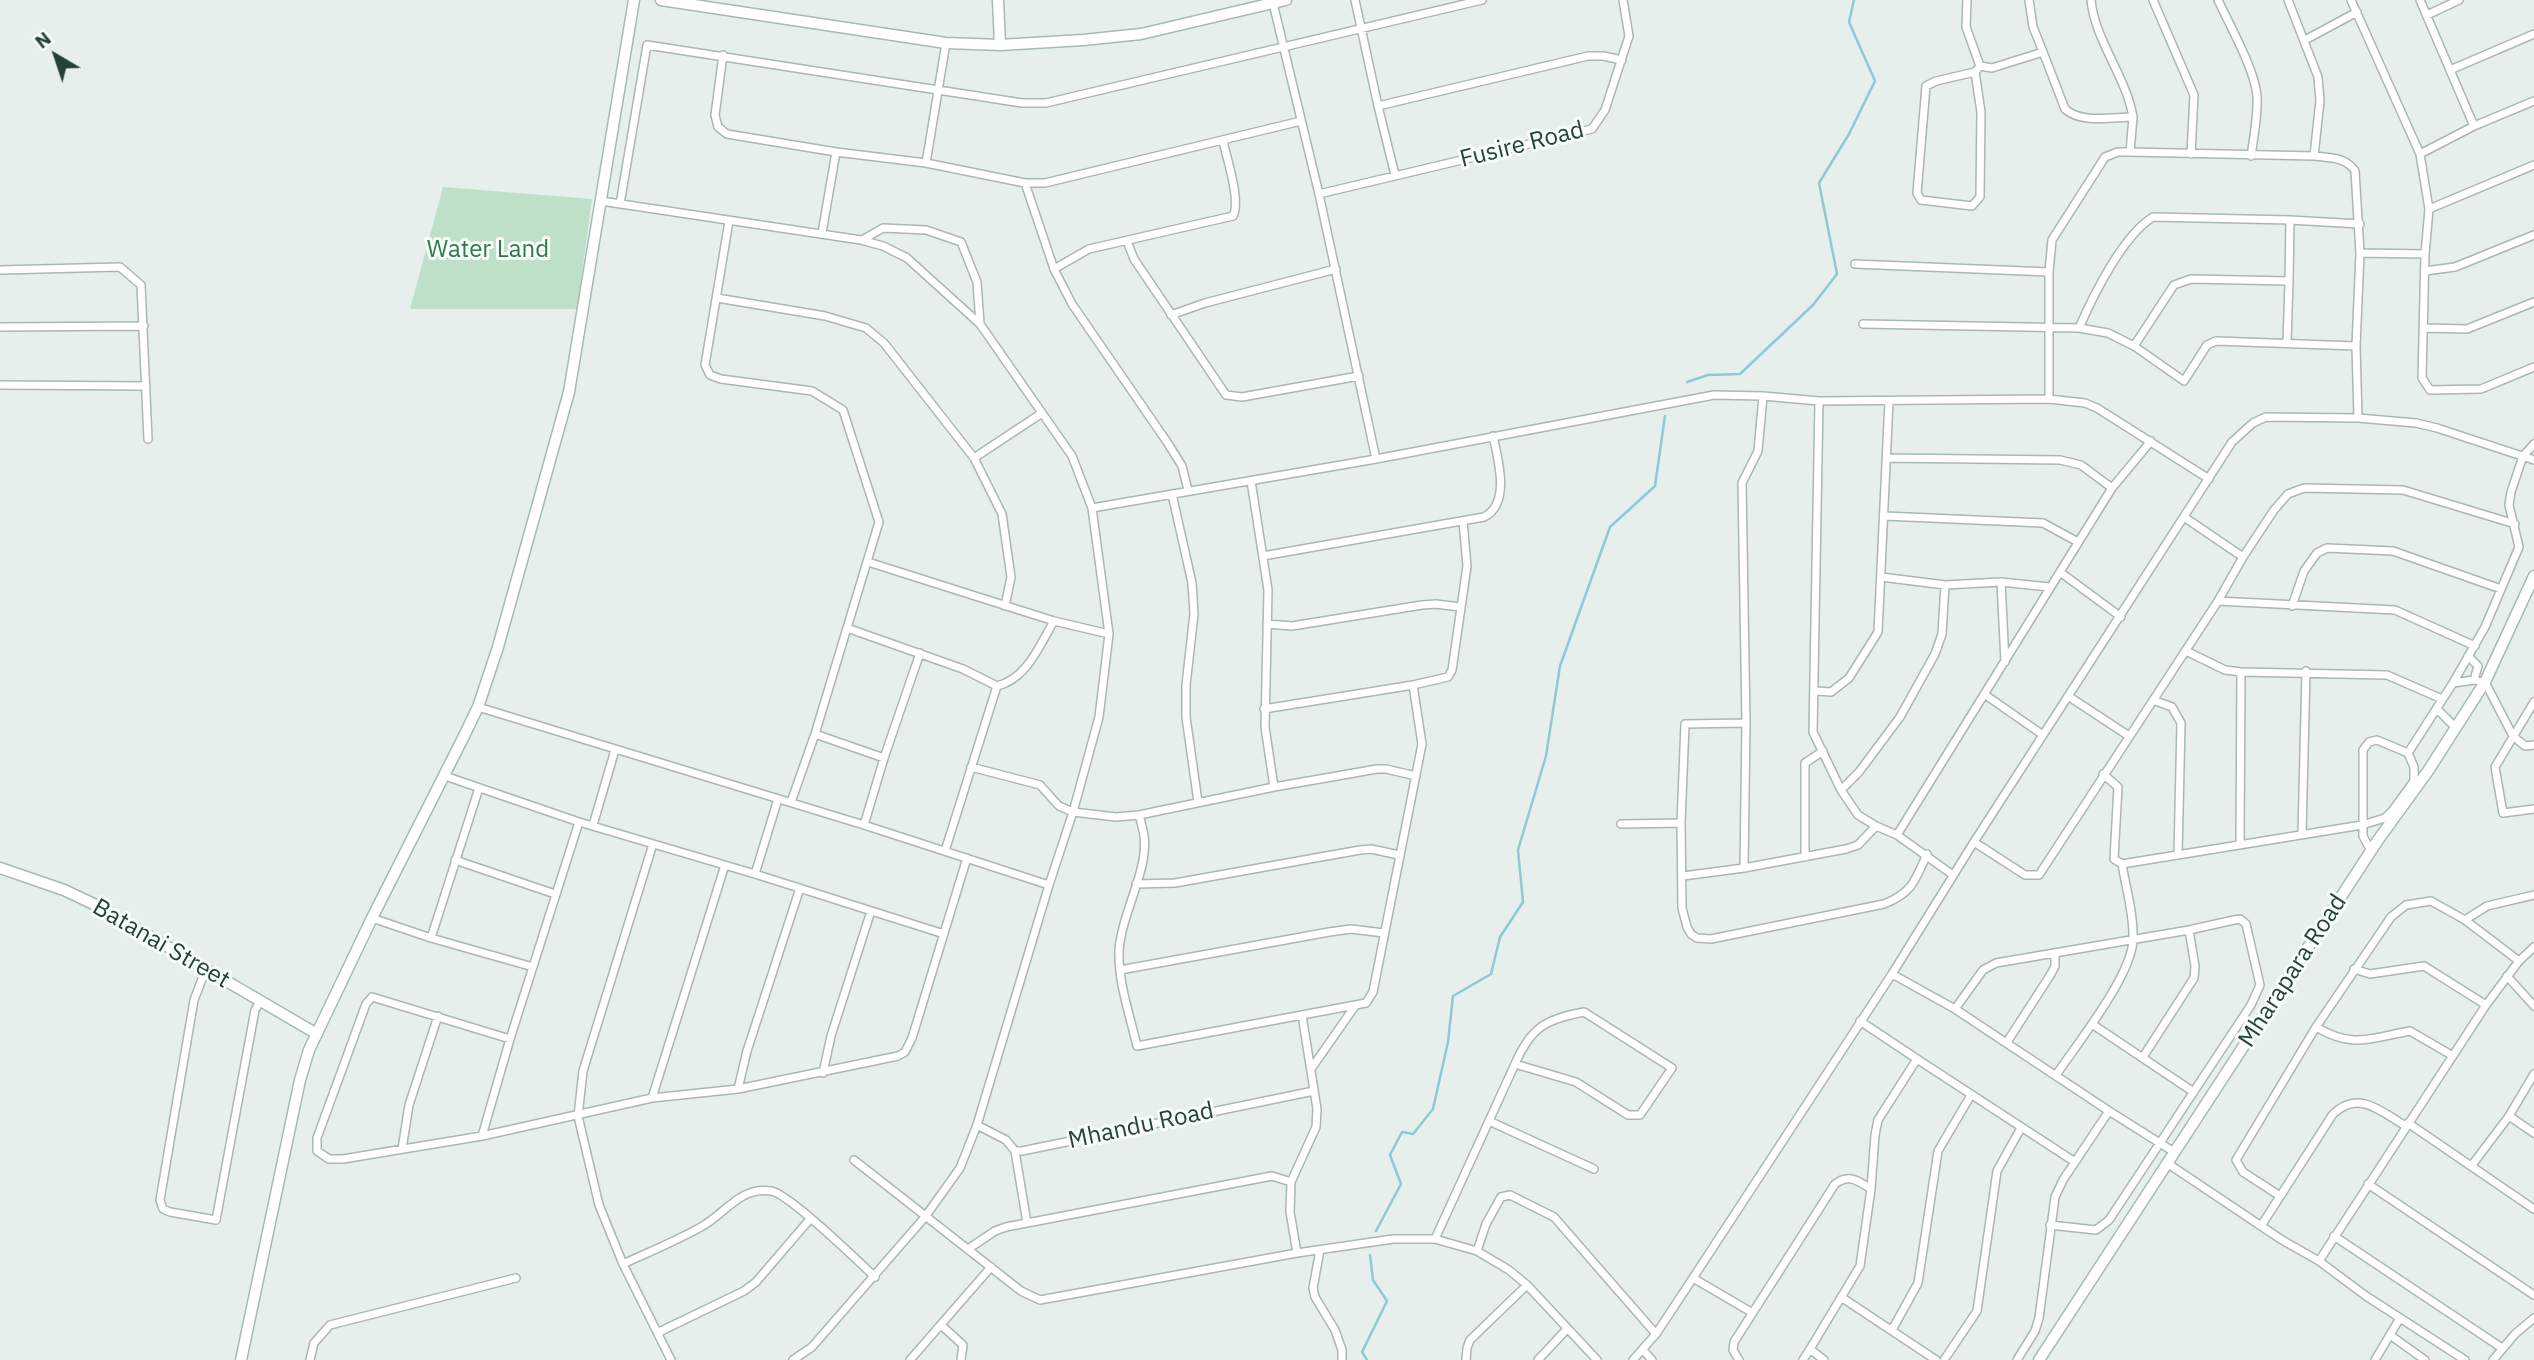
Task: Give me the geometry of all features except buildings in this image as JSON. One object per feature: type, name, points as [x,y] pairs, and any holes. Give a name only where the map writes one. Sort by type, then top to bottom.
[{"type":"street","points":[[245,1359],[300,1080],[317,1034],[372,918],[478,707],[561,428],[634,0]]},
{"type":"street","points":[[661,0],[946,43],[1000,45],[1141,34],[1286,0]]},
{"type":"street","points":[[998,0],[1000,45]]},
{"type":"street","points":[[1355,0],[1395,175]]},
{"type":"street","points":[[620,204],[647,45],[1022,103],[1046,103],[1482,0]]},
{"type":"street","name":"Fusire Road","points":[[1319,194],[1592,129],[1605,110],[1629,36],[1623,0]]},
{"type":"street","points":[[1967,0],[1966,27],[1978,69],[1981,112],[1980,197],[1972,206],[1921,200],[1917,193],[1926,86],[1978,69],[1992,68],[2043,52]]},
{"type":"street","points":[[2029,0],[2033,27],[2065,109],[2080,117],[2133,117]]},
{"type":"street","points":[[2091,0],[2095,20],[2127,91],[2133,117],[2130,152]]},
{"type":"street","points":[[2152,0],[2194,95],[2191,154]]},
{"type":"street","points":[[2218,0],[2257,93],[2251,156]]},
{"type":"street","points":[[2288,0],[2318,77],[2320,101],[2314,156]]},
{"type":"street","points":[[2351,0],[2420,154],[2429,209],[2425,254],[2422,378],[2430,390],[2481,390],[2534,367]]},
{"type":"street","points":[[2420,0],[2474,125]]},
{"type":"street","points":[[2427,15],[2459,0]]},
{"type":"street","points":[[1273,3],[1336,269],[1376,459]]},
{"type":"street","points":[[2305,40],[2357,12]]},
{"type":"street","points":[[2450,70],[2534,34]]},
{"type":"street","points":[[926,163],[946,43]]},
{"type":"street","points":[[723,55],[715,115],[718,127],[727,134],[926,163],[1025,183],[1045,183],[1301,121]]},
{"type":"street","points":[[1378,106],[1588,56],[1622,60]]},
{"type":"street","points":[[2420,154],[2474,125],[2534,101]]},
{"type":"street","points":[[1054,269],[1088,249],[1233,216],[1236,211],[1235,197],[1223,141]]},
{"type":"street","points":[[822,233],[836,152]]},
{"type":"street","points":[[2049,400],[2049,272],[2052,240],[2105,158],[2118,152],[2314,156],[2342,160],[2350,164],[2355,171],[2361,253],[2356,346],[2358,418]]},
{"type":"street","points":[[2429,209],[2534,165]]},
{"type":"street","points":[[1025,183],[1054,269],[1072,304],[1182,466],[1188,490]]},
{"type":"street","points":[[601,201],[861,240],[883,246],[907,258],[980,324],[1072,456],[1092,508],[1109,634],[1099,717],[1073,812],[977,1125],[960,1168],[925,1217],[812,1347],[793,1360]]},
{"type":"street","points":[[2079,328],[2102,280],[2140,224],[2153,217],[2360,224]]},
{"type":"street","points":[[729,220],[705,365],[710,375],[721,379],[812,391],[843,410],[879,522],[815,734],[791,802]]},
{"type":"street","points":[[2287,343],[2290,220]]},
{"type":"street","points":[[861,240],[883,228],[926,230],[961,242],[977,282],[980,324]]},
{"type":"street","points":[[2425,271],[2455,267],[2534,235]]},
{"type":"street","points":[[1127,241],[1134,259],[1171,315],[1221,389],[1231,397],[1359,376]]},
{"type":"street","points":[[2361,253],[2425,254]]},
{"type":"street","points":[[1855,264],[2049,272]]},
{"type":"street","points":[[0,270],[120,267],[141,285],[148,439]]},
{"type":"street","points":[[1171,315],[1205,303],[1336,269]]},
{"type":"street","points":[[2134,346],[2174,285],[2192,279],[2289,281]]},
{"type":"street","points":[[717,298],[825,316],[866,328],[884,343],[974,458],[1002,514],[1011,577],[1005,606]]},
{"type":"street","points":[[2423,328],[2466,329],[2534,302]]},
{"type":"street","points":[[1863,324],[2079,328],[2108,334],[2134,346],[2184,381],[2207,345],[2216,341],[2356,346]]},
{"type":"street","points":[[0,327],[144,326]]},
{"type":"street","points":[[0,385],[146,386]]},
{"type":"street","points":[[1092,508],[1376,459],[1714,395],[1819,401],[2085,402],[2209,479]]},
{"type":"street","points":[[1744,868],[1746,723],[1742,483],[1758,451],[1763,396]]},
{"type":"street","points":[[1819,401],[1813,732],[1841,790],[1858,815],[1897,835],[1953,875]]},
{"type":"street","points":[[1815,691],[1831,692],[1849,678],[1878,632],[1889,401]]},
{"type":"street","points":[[974,458],[1042,413]]},
{"type":"street","points":[[1633,1360],[1656,1334],[1892,974],[2232,442],[2253,422],[2266,417],[2358,418],[2437,428],[2534,460]]},
{"type":"street","points":[[1264,556],[1492,514],[1500,486],[1500,467],[1493,436]]},
{"type":"street","points":[[1897,835],[2112,488],[2151,441]]},
{"type":"street","points":[[2408,753],[2474,646],[2519,547],[2509,505],[2523,456],[2534,444]]},
{"type":"street","points":[[1886,458],[2060,460],[2081,465],[2112,488]]},
{"type":"street","points":[[1251,481],[1268,590],[1264,709],[1274,787]]},
{"type":"street","points":[[1974,842],[2025,874],[2039,874],[2186,651],[2243,557],[2288,494],[2304,488],[2403,489],[2515,524]]},
{"type":"street","points":[[1172,494],[1192,583],[1194,614],[1186,685],[1186,717],[1199,802]]},
{"type":"street","points":[[1885,516],[2043,523],[2078,542]]},
{"type":"street","points":[[2184,517],[2243,557]]},
{"type":"street","points":[[1264,709],[1444,679],[1450,673],[1467,566],[1463,521]]},
{"type":"street","points":[[2292,606],[2304,571],[2316,553],[2327,548],[2393,551],[2501,589]]},
{"type":"street","points":[[868,562],[1054,621],[1109,634]]},
{"type":"street","points":[[2060,572],[2121,617]]},
{"type":"street","name":"Mharapara Road","points":[[2039,1360],[2371,851],[2428,771],[2455,727],[2534,576]]},
{"type":"street","points":[[1881,577],[1945,584],[2001,582],[2049,587]]},
{"type":"street","points":[[2001,582],[2005,664]]},
{"type":"street","points":[[1841,790],[1859,772],[1900,718],[1935,654],[1942,634],[1945,584]]},
{"type":"street","points":[[2218,601],[2395,610],[2474,646]]},
{"type":"street","points":[[1267,624],[1292,626],[1436,604],[1460,607]]},
{"type":"street","points":[[847,628],[963,669],[997,686],[1014,680],[1022,673],[1054,621]]},
{"type":"street","points":[[2186,651],[2225,670],[2241,672],[2306,671],[2387,675],[2442,699]]},
{"type":"street","points":[[864,825],[920,653]]},
{"type":"street","points":[[2468,656],[2478,666],[2479,681],[2513,736],[2525,746],[2534,744]]},
{"type":"street","points":[[2302,834],[2306,671]]},
{"type":"street","points":[[2240,844],[2241,672]]},
{"type":"street","points":[[2453,683],[2479,681]]},
{"type":"street","points":[[1139,815],[1145,838],[1119,950],[1120,970],[1136,1046],[1366,1003],[1373,992],[1422,744],[1413,685]]},
{"type":"street","points":[[945,851],[997,686]]},
{"type":"street","points":[[1984,694],[2043,735]]},
{"type":"street","points":[[2068,696],[2129,736]]},
{"type":"street","points":[[2153,701],[2172,707],[2181,723],[2178,855]]},
{"type":"street","points":[[2534,702],[2495,767],[2503,813],[2534,809]]},
{"type":"street","points":[[478,707],[791,802],[1049,885]]},
{"type":"street","points":[[2437,709],[2455,727]]},
{"type":"street","points":[[1746,723],[1685,724],[1681,822],[1682,908],[1686,927],[1697,937],[1711,939],[1884,904],[1897,899],[1913,886],[1927,854]]},
{"type":"street","points":[[815,734],[884,758]]},
{"type":"street","points":[[2103,774],[2118,787],[2114,859],[2122,864],[2362,825],[2385,818],[2414,781],[2414,767],[2408,753],[2377,740],[2369,742],[2363,750],[2362,825],[2363,836],[2371,851]]},
{"type":"street","points":[[593,825],[615,750]]},
{"type":"street","points":[[1805,857],[1805,763],[1823,751]]},
{"type":"street","points":[[971,767],[1040,785],[1059,806],[1073,812],[1115,817],[1139,815],[1377,769],[1416,776]]},
{"type":"street","points":[[445,776],[579,822],[944,934]]},
{"type":"street","points":[[431,938],[479,788]]},
{"type":"street","points":[[755,874],[778,799]]},
{"type":"street","points":[[482,1136],[579,822]]},
{"type":"street","points":[[1621,824],[1681,822]]},
{"type":"street","points":[[1683,876],[1744,868],[1858,845],[1876,826]]},
{"type":"street","points":[[653,844],[583,1071],[578,1116],[599,1205],[623,1264],[671,1360]]},
{"type":"street","points":[[1136,884],[1175,883],[1360,850],[1371,849],[1399,855]]},
{"type":"street","points":[[510,1039],[377,998],[368,1000],[317,1139],[317,1151],[335,1160],[482,1136],[652,1098],[738,1088],[898,1056],[905,1052],[912,1038],[967,858]]},
{"type":"street","points":[[455,860],[555,894]]},
{"type":"street","points":[[2056,1075],[2124,972],[2134,940],[2122,864]]},
{"type":"street","points":[[652,1098],[725,865]]},
{"type":"street","name":"Batanai Street","points":[[0,868],[64,890],[98,906],[317,1034]]},
{"type":"street","points":[[738,1088],[747,1051],[800,888]]},
{"type":"street","points":[[2465,920],[2487,906],[2534,895]]},
{"type":"street","points":[[2280,1196],[2243,1172],[2236,1160],[2316,1027],[2391,917],[2406,905],[2431,901],[2465,920],[2519,961]]},
{"type":"street","points":[[823,1073],[831,1035],[871,911]]},
{"type":"street","points":[[372,918],[534,967]]},
{"type":"street","points":[[1955,1009],[1983,970],[1996,963],[2240,919],[2246,924],[2260,985],[2251,1005],[2109,1220],[2096,1230],[2050,1225]]},
{"type":"street","points":[[1120,970],[1329,932],[1351,929],[1384,933]]},
{"type":"street","points":[[2143,1057],[2194,978],[2195,965],[2189,930]]},
{"type":"street","points":[[2319,1261],[2486,1005],[2519,961],[2534,947]]},
{"type":"street","points":[[2007,1042],[2051,974],[2055,966],[2055,953]]},
{"type":"street","points":[[2354,969],[2370,974],[2424,966],[2486,1005]]},
{"type":"street","points":[[206,969],[194,1000],[160,1200],[163,1209],[216,1220],[255,1010],[260,1003]]},
{"type":"street","points":[[1892,974],[1955,1009],[2174,1152]]},
{"type":"street","points":[[2507,976],[2534,1006]]},
{"type":"street","points":[[1311,1069],[1355,1006]]},
{"type":"street","points":[[1436,1240],[1524,1042],[1544,1025],[1584,1012],[1672,1068],[1647,1108],[1640,1115],[1628,1115],[1576,1082],[1515,1063]]},
{"type":"street","points":[[402,1149],[409,1105],[438,1016]]},
{"type":"street","points":[[1297,1253],[1290,1212],[1291,1182],[1315,1127],[1317,1109],[1302,1016]]},
{"type":"street","points":[[1860,1021],[2075,1162]]},
{"type":"street","points":[[2092,1024],[2192,1091]]},
{"type":"street","points":[[2316,1027],[2335,1038],[2351,1042],[2410,1031],[2453,1056]]},
{"type":"street","points":[[1803,1360],[1860,1266],[1878,1120],[1917,1059]]},
{"type":"street","points":[[2472,1165],[2509,1116],[2534,1074]]},
{"type":"street","name":"Mhandu Road","points":[[1015,1151],[1314,1091]]},
{"type":"street","points":[[1892,1330],[1918,1283],[1938,1151],[1971,1095]]},
{"type":"street","points":[[2261,1226],[2333,1114],[2356,1102],[2365,1103],[2407,1125],[2472,1165],[2534,1209]]},
{"type":"street","points":[[2017,1360],[2035,1331],[2039,1318],[2055,1197],[2109,1111]]},
{"type":"street","points":[[2509,1116],[2534,1133]]},
{"type":"street","points":[[1489,1121],[1594,1168]]},
{"type":"street","points":[[977,1125],[1006,1140],[1015,1151],[1027,1223]]},
{"type":"street","points":[[1944,1360],[1977,1311],[1997,1171],[2021,1128]]},
{"type":"street","points":[[854,1160],[1021,1291],[1040,1300],[1297,1253],[1393,1239],[1436,1240],[1477,1251],[1508,1270],[1527,1285],[1597,1360]]},
{"type":"street","points":[[2167,1163],[2465,1360]]},
{"type":"street","points":[[968,1249],[995,1231],[1027,1223],[1272,1176],[1291,1182]]},
{"type":"street","points":[[1739,1360],[1735,1357],[1734,1342],[1835,1184],[1845,1178],[1852,1178],[1871,1189]]},
{"type":"street","points":[[2368,1184],[2534,1295]]},
{"type":"street","points":[[623,1264],[702,1227],[733,1202],[752,1192],[772,1191],[810,1219],[875,1277]]},
{"type":"street","points":[[1477,1251],[1486,1224],[1500,1197],[1510,1195],[1535,1206],[1554,1217],[1656,1334]]},
{"type":"street","points":[[659,1332],[756,1283],[810,1219]]},
{"type":"street","points":[[2334,1236],[2502,1348]]},
{"type":"street","points":[[1320,1250],[1313,1288],[1315,1297],[1335,1330],[1342,1350],[1342,1360]]},
{"type":"street","points":[[910,1360],[991,1267]]},
{"type":"street","points":[[310,1360],[314,1343],[330,1325],[516,1278]]},
{"type":"street","points":[[1693,1278],[1751,1312]]},
{"type":"street","points":[[1466,1360],[1470,1340],[1527,1285]]},
{"type":"street","points":[[1841,1297],[1936,1360]]},
{"type":"street","points":[[2375,1360],[2400,1318]]},
{"type":"street","points":[[2493,1360],[2534,1318]]},
{"type":"street","points":[[941,1325],[963,1345],[961,1360]]},
{"type":"street","points":[[1538,1360],[1567,1329]]},
{"type":"street","points":[[2389,1335],[2425,1360]]},
{"type":"street","points":[[1810,1349],[1825,1360]]},
{"type":"street","points":[[1643,1350],[1652,1360]]},
{"type":"green space","name":"Water Land","points":[[443,187],[592,199],[577,309],[410,309]]},
{"type":"waterway","points":[[1687,382],[1708,375],[1740,374],[1813,305],[1837,274],[1819,183],[1849,134],[1875,81],[1849,22],[1854,0]]},
{"type":"waterway","points":[[1376,1231],[1401,1184],[1390,1155],[1402,1132],[1413,1134],[1433,1109],[1448,1042],[1453,996],[1491,974],[1500,937],[1523,902],[1518,850],[1546,756],[1560,666],[1610,527],[1655,486],[1665,416]]},
{"type":"waterway","points":[[1367,1360],[1362,1352],[1387,1301],[1373,1280],[1370,1255]]}]
